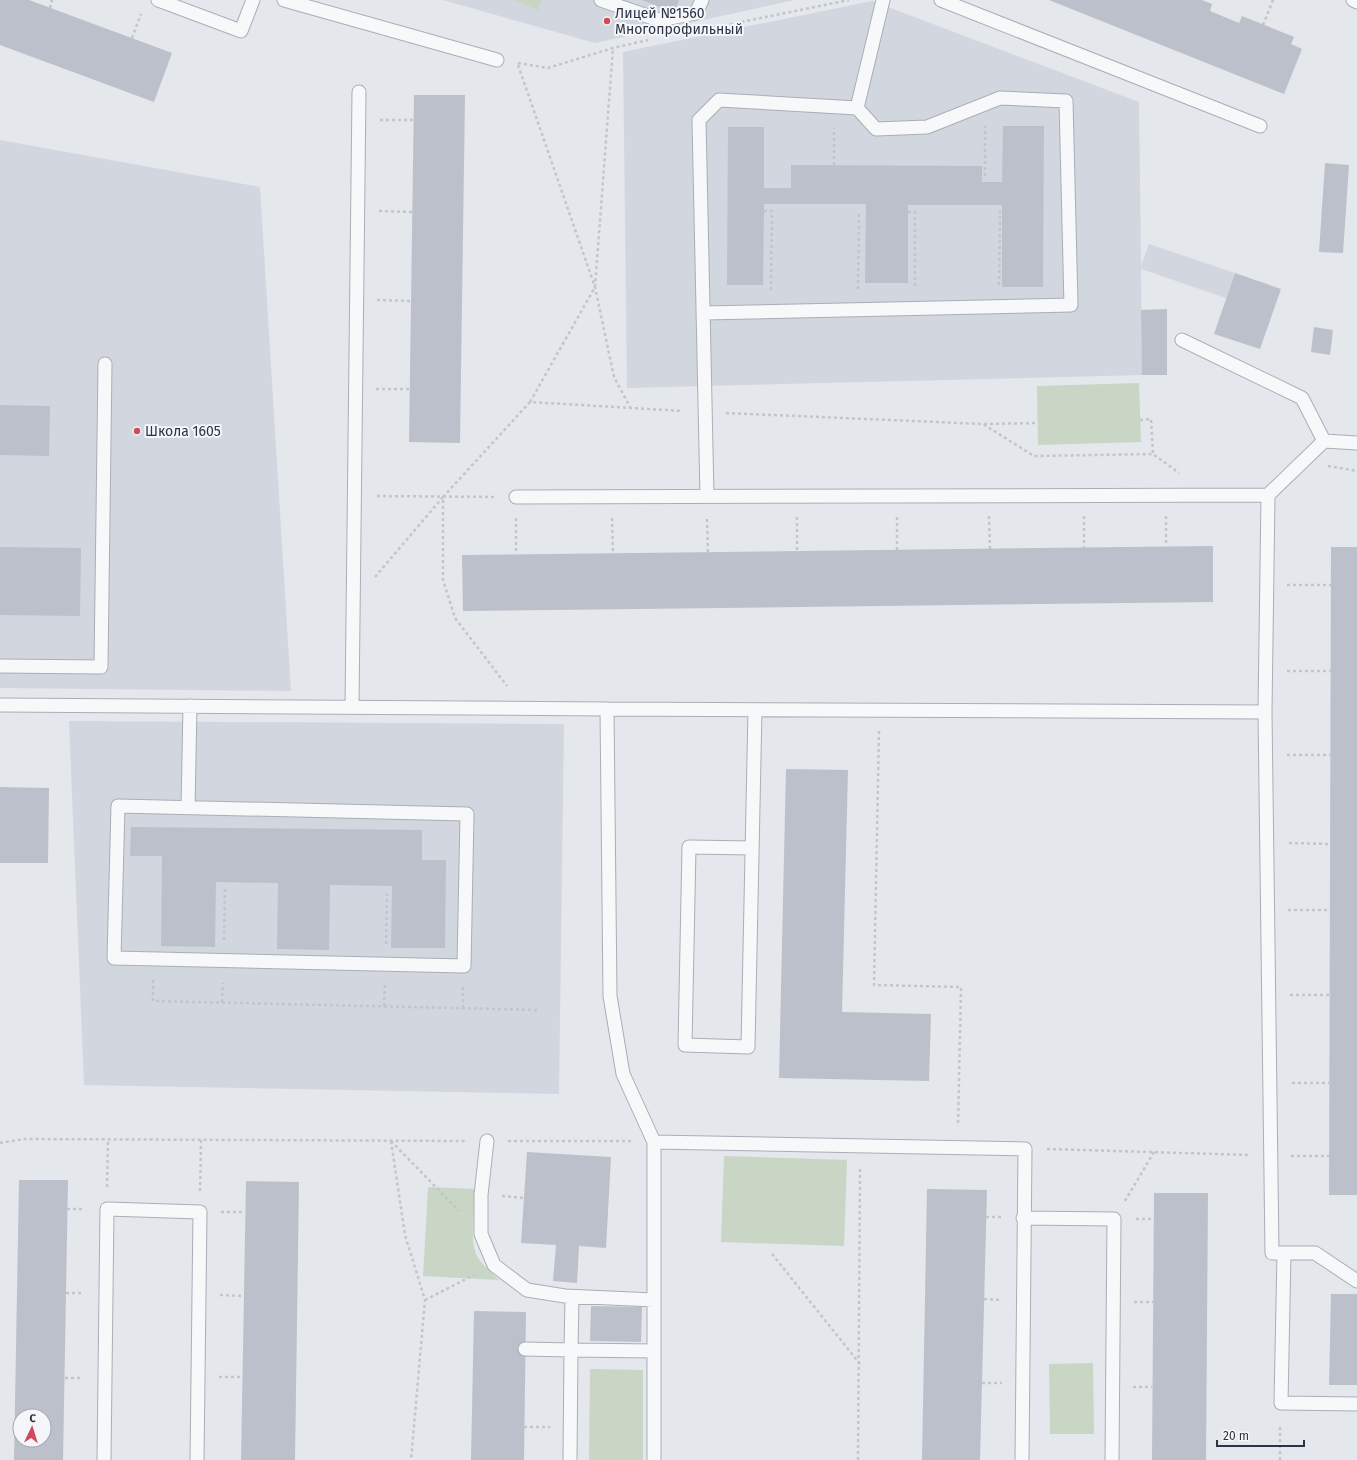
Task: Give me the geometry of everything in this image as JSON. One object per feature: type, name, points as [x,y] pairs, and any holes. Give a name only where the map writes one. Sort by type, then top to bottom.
[{"type":"lane","points":[[158,0],[242,31],[253,0]]},
{"type":"lane","points":[[284,0],[497,60]]},
{"type":"lane","points":[[601,0],[659,20],[696,13],[702,0]]},
{"type":"lane","points":[[857,108],[883,0]]},
{"type":"lane","points":[[941,0],[1260,126]]},
{"type":"lane","points":[[1353,0],[1357,2]]},
{"type":"lane","points":[[352,707],[358,92]]},
{"type":"lane","points":[[704,313],[1071,305],[1066,101],[1000,98],[927,127],[876,129],[857,108],[719,100],[699,120],[707,496]]},
{"type":"lane","points":[[1182,340],[1302,398],[1324,441]]},
{"type":"lane","points":[[0,666],[101,667],[105,364]]},
{"type":"lane","points":[[516,497],[1268,495],[1324,441],[1357,443]]},
{"type":"lane","points":[[1268,495],[1265,712],[1272,1253],[1315,1253],[1357,1280]]},
{"type":"lane","points":[[0,705],[1265,712]]},
{"type":"lane","points":[[188,808],[190,706]]},
{"type":"lane","points":[[607,709],[610,996],[623,1074],[654,1142],[654,1460]]},
{"type":"lane","points":[[752,848],[689,847],[685,1045],[748,1047],[755,710]]},
{"type":"lane","points":[[118,806],[467,814],[464,966],[154,960],[114,958],[118,806]]},
{"type":"lane","points":[[487,1141],[482,1195],[481,1234],[494,1265],[527,1290],[572,1297],[654,1300]]},
{"type":"lane","points":[[654,1142],[1025,1149],[1023,1218],[1022,1460]]},
{"type":"lane","points":[[104,1460],[107,1209],[200,1212],[197,1460]]},
{"type":"lane","points":[[1023,1218],[1114,1219],[1112,1460]]},
{"type":"lane","points":[[1284,1253],[1281,1403],[1357,1404]]},
{"type":"lane","points":[[570,1460],[572,1297]]},
{"type":"lane","points":[[525,1349],[654,1352]]},
{"type":"path","points":[[50,8],[52,0]]},
{"type":"path","points":[[1263,25],[1273,0]]},
{"type":"path","points":[[132,38],[141,13]]},
{"type":"path","points":[[353,603],[443,497],[530,402],[595,287],[613,48]]},
{"type":"path","points":[[518,63],[595,287],[614,377],[630,408]]},
{"type":"path","points":[[985,176],[986,104]]},
{"type":"path","points":[[834,107],[834,165]]},
{"type":"path","points":[[358,120],[414,120]]},
{"type":"path","points":[[999,306],[1000,209]]},
{"type":"path","points":[[357,211],[412,212]]},
{"type":"path","points":[[764,211],[772,211],[771,311]]},
{"type":"path","points":[[858,309],[859,211]]},
{"type":"path","points":[[908,212],[915,212],[914,308]]},
{"type":"path","points":[[356,300],[411,301]]},
{"type":"path","points":[[355,388],[410,389]]},
{"type":"path","points":[[530,402],[706,412],[983,424],[1038,423]]},
{"type":"path","points":[[1140,420],[1151,419],[1153,454]]},
{"type":"path","points":[[983,424],[1034,456],[1153,454],[1210,495]]},
{"type":"path","points":[[354,496],[516,497],[516,554]]},
{"type":"path","points":[[707,496],[708,552]]},
{"type":"path","points":[[797,496],[797,551]]},
{"type":"path","points":[[896,496],[897,550]]},
{"type":"path","points":[[989,496],[990,549]]},
{"type":"path","points":[[1084,496],[1084,548]]},
{"type":"path","points":[[1165,496],[1166,546]]},
{"type":"path","points":[[443,497],[443,580],[455,618],[524,709]]},
{"type":"path","points":[[612,497],[613,553]]},
{"type":"path","points":[[1267,585],[1331,585]]},
{"type":"path","points":[[1266,671],[1331,671]]},
{"type":"path","points":[[880,711],[874,985],[961,987],[958,1148]]},
{"type":"path","points":[[1266,755],[1330,755]]},
{"type":"path","points":[[1267,843],[1330,844]]},
{"type":"path","points":[[1268,910],[1330,910]]},
{"type":"path","points":[[154,960],[153,1001],[539,1010]]},
{"type":"path","points":[[1269,995],[1330,995]]},
{"type":"path","points":[[1270,1083],[1329,1084]]},
{"type":"path","points":[[0,1143],[23,1139],[654,1142]]},
{"type":"path","points":[[201,1140],[200,1212],[245,1212]]},
{"type":"path","points":[[391,1141],[481,1234]]},
{"type":"path","points":[[391,1141],[405,1235],[425,1300],[411,1460]]},
{"type":"path","points":[[858,1460],[860,1364],[860,1146]]},
{"type":"path","points":[[1025,1149],[1270,1156],[1329,1156]]},
{"type":"path","points":[[1114,1219],[1154,1152]]},
{"type":"path","points":[[1114,1219],[1154,1219]]},
{"type":"path","points":[[772,1254],[860,1364]]},
{"type":"path","points":[[425,1300],[494,1265]]},
{"type":"path","points":[[1280,1460],[1281,1403]]},
{"type":"shaded area","name":"Лицей №1560 Многопрофильный","points":[[443,0],[795,0],[595,43]]},
{"type":"shaded area","points":[[872,1],[1139,102],[1141,266],[1149,244],[1235,273],[1226,298],[1141,269],[1142,375],[627,388],[623,52]]},
{"type":"shaded area","name":"Школа 1605","points":[[0,140],[260,187],[291,691],[0,688]]},
{"type":"shaded area","points":[[69,721],[564,724],[559,1094],[84,1085]]},
{"type":"green space","points":[[513,0],[542,0],[538,10]]},
{"type":"green space","points":[[1139,383],[1141,442],[1038,445],[1037,386]]},
{"type":"green space","points":[[724,1156],[847,1160],[844,1246],[721,1242]]},
{"type":"green space","points":[[428,1187],[476,1189],[473,1229],[475,1251],[482,1263],[499,1280],[423,1276]]},
{"type":"green space","points":[[1093,1363],[1094,1434],[1050,1434],[1049,1364]]},
{"type":"green space","points":[[590,1369],[643,1370],[643,1460],[589,1460]]},
{"type":"building","points":[[0,0],[29,0],[172,53],[154,102],[0,45]]},
{"type":"building","points":[[642,0],[679,0],[674,13]]},
{"type":"building","points":[[1049,0],[1202,0],[1212,4],[1210,11],[1239,23],[1242,16],[1294,37],[1291,44],[1302,49],[1284,94]]},
{"type":"building","points":[[414,95],[465,95],[460,443],[409,442]]},
{"type":"building","points":[[1003,126],[1044,126],[1043,287],[1002,287],[1002,205],[908,205],[908,283],[865,283],[866,204],[764,204],[763,285],[727,285],[728,127],[764,127],[764,188],[791,188],[791,165],[982,166],[982,182],[1002,182]]},
{"type":"building","points":[[1325,163],[1349,165],[1343,253],[1319,252]]},
{"type":"building","points":[[1235,273],[1281,289],[1260,349],[1214,334]]},
{"type":"building","points":[[1167,309],[1167,375],[1142,375],[1141,310]]},
{"type":"building","points":[[1314,327],[1333,330],[1330,355],[1311,352]]},
{"type":"building","points":[[0,405],[50,406],[49,456],[0,455]]},
{"type":"building","points":[[1213,546],[1213,602],[463,611],[462,555]]},
{"type":"building","points":[[0,547],[81,548],[80,616],[0,615]]},
{"type":"building","points":[[1331,547],[1357,547],[1357,1195],[1329,1195]]},
{"type":"building","points":[[786,769],[848,770],[842,1012],[931,1014],[929,1081],[779,1078]]},
{"type":"building","points":[[0,787],[49,788],[48,863],[0,863]]},
{"type":"building","points":[[131,827],[422,830],[422,860],[446,860],[445,948],[391,948],[392,886],[330,885],[329,950],[277,949],[278,883],[216,882],[215,947],[161,946],[162,856],[130,856]]},
{"type":"building","points":[[527,1152],[611,1157],[606,1248],[579,1246],[577,1283],[553,1281],[556,1245],[521,1243]]},
{"type":"building","points":[[19,1180],[68,1180],[63,1460],[14,1460],[14,1448],[52,1448],[52,1408],[15,1408]]},
{"type":"building","points":[[246,1181],[299,1182],[295,1460],[241,1460]]},
{"type":"building","points":[[927,1189],[987,1190],[980,1460],[922,1460]]},
{"type":"building","points":[[1154,1193],[1208,1193],[1206,1460],[1152,1460]]},
{"type":"building","points":[[1331,1294],[1357,1294],[1357,1385],[1329,1385]]},
{"type":"building","points":[[591,1306],[642,1307],[641,1342],[590,1341]]},
{"type":"building","points":[[474,1311],[526,1312],[524,1460],[471,1460]]},
{"type":"place","name":"Лицей №1560 Многопрофильный","points":[[607,21]]},
{"type":"place","name":"Школа 1605","points":[[137,431]]}]
